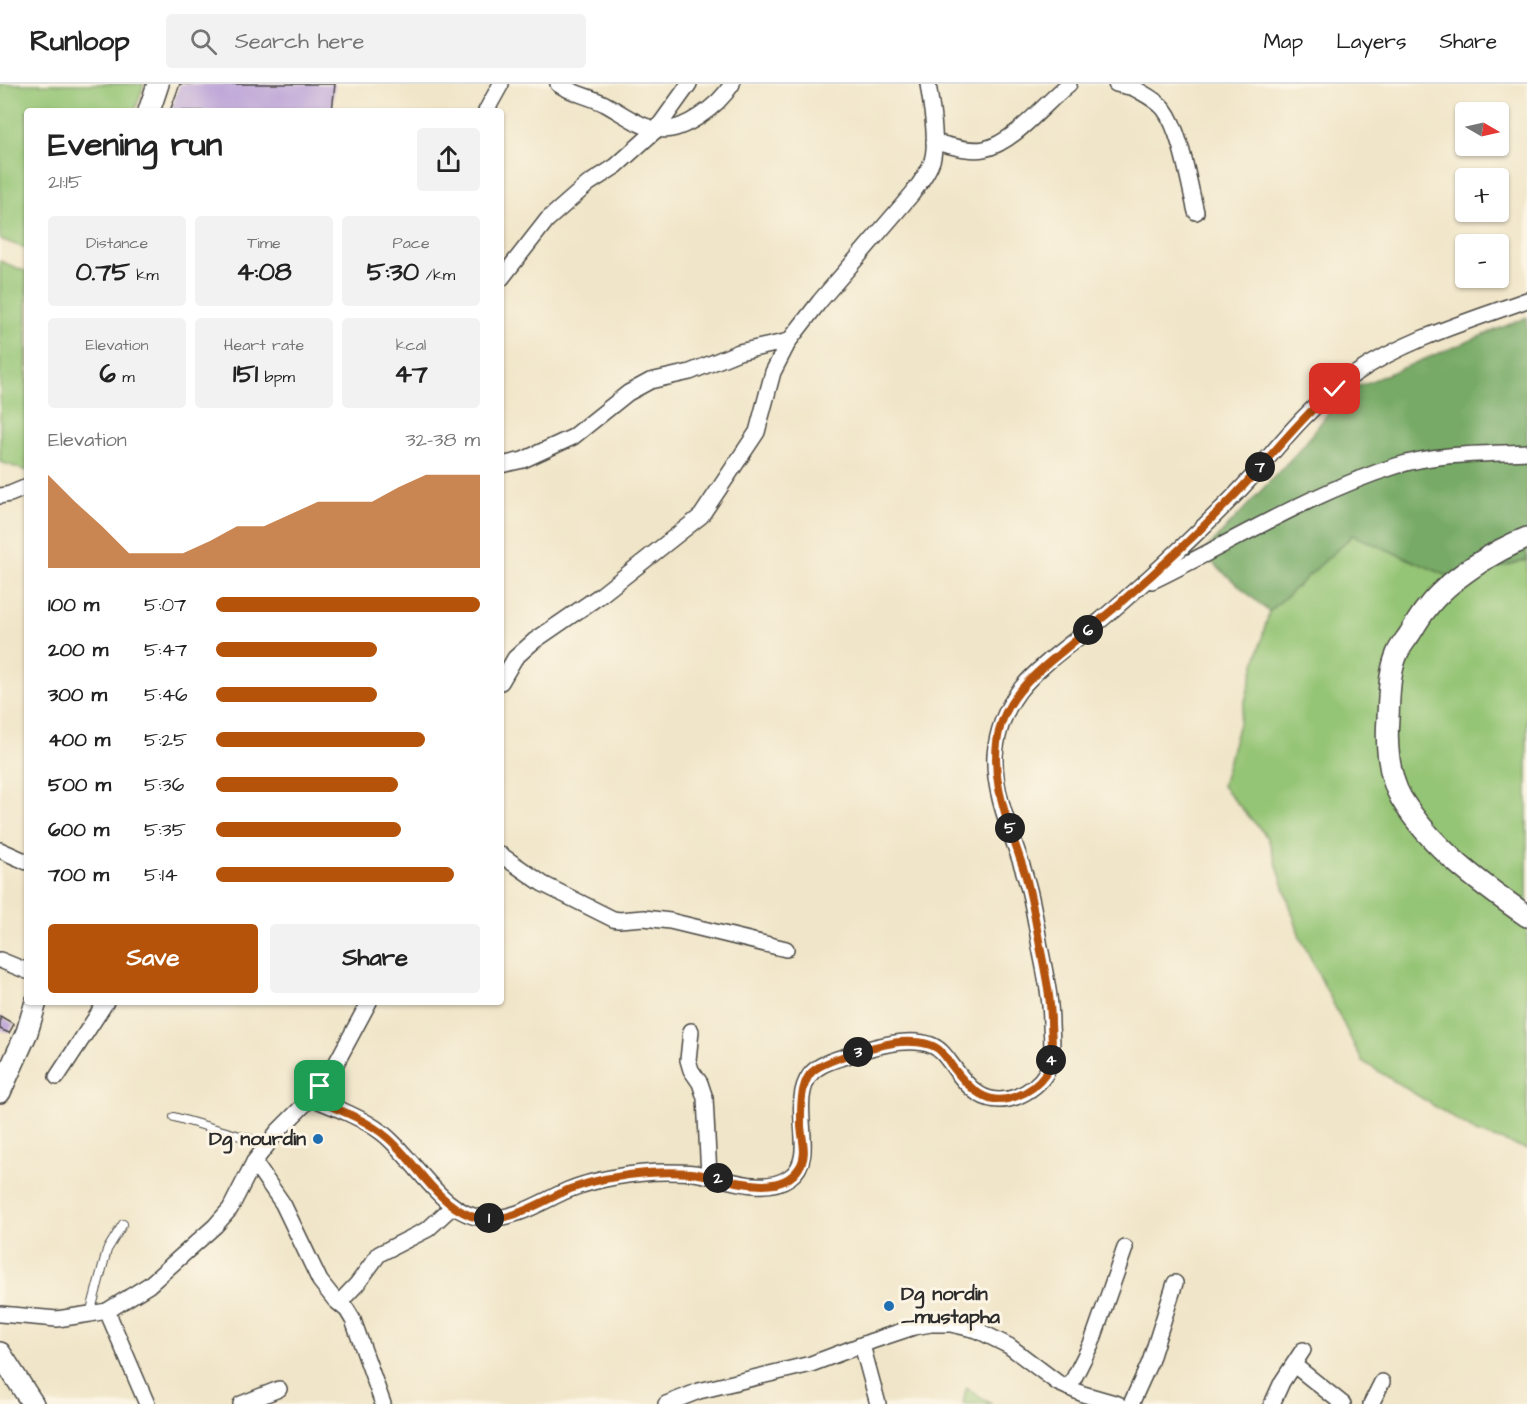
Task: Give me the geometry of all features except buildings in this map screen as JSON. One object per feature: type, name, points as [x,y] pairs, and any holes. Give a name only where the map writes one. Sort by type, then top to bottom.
[{"type":"street","points":[[150,108],[158,84]]},
{"type":"street","points":[[488,108],[501,84]]},
{"type":"street","points":[[558,84],[571,93],[603,103],[656,130],[675,127],[693,119],[718,102],[732,84]]},
{"type":"street","points":[[504,275],[547,220],[588,184],[616,166],[656,130],[689,84]]},
{"type":"street","points":[[504,677],[515,658],[534,641],[601,595],[701,516],[757,432],[773,372],[789,341],[820,301],[912,194],[926,174],[933,159],[934,142],[928,84]]},
{"type":"street","points":[[934,142],[977,150],[996,145],[1038,114],[1069,84]]},
{"type":"street","points":[[1116,84],[1134,86],[1158,103],[1167,114],[1180,147],[1196,212]]},
{"type":"street","points":[[310,1098],[378,1129],[453,1206],[468,1215],[496,1218],[525,1210],[571,1189],[609,1179],[663,1172],[769,1185],[786,1180],[802,1163],[804,1152],[801,1129],[802,1102],[811,1074],[844,1057],[872,1048],[901,1042],[933,1045],[944,1054],[965,1082],[986,1099],[999,1101],[1014,1098],[1032,1089],[1050,1066],[1051,1006],[1035,914],[998,782],[995,758],[998,734],[1003,718],[1012,702],[1031,678],[1138,588],[1234,496],[1314,406],[1350,377],[1425,337],[1527,300]]},
{"type":"street","points":[[504,464],[523,460],[573,437],[628,393],[650,381],[690,372],[739,352],[789,341]]},
{"type":"street","points":[[1138,588],[1216,550],[1274,518],[1348,484],[1397,466],[1444,457],[1527,452]]},
{"type":"street","points":[[0,496],[24,488]]},
{"type":"street","points":[[1527,538],[1512,543],[1454,581],[1427,607],[1397,654],[1389,693],[1386,736],[1390,766],[1399,796],[1424,832],[1460,866],[1527,915]]},
{"type":"street","points":[[0,850],[24,861]]},
{"type":"street","points":[[504,857],[543,884],[613,919],[644,918],[670,921],[786,949]]},
{"type":"street","points":[[0,960],[24,970]]},
{"type":"street","points":[[0,1092],[27,1032],[35,1005]]},
{"type":"street","points":[[57,1077],[104,1005]]},
{"type":"street","points":[[1,1314],[57,1319],[107,1311],[149,1285],[215,1226],[230,1209],[254,1162],[332,1071],[367,1005]]},
{"type":"street","points":[[691,1030],[688,1060],[705,1098],[709,1176]]},
{"type":"street","points":[[254,1162],[283,1204],[320,1281],[347,1310],[353,1320],[383,1404]]},
{"type":"street","points":[[339,1303],[357,1284],[379,1254],[428,1229],[453,1206]]},
{"type":"street","points":[[1069,1388],[1092,1342],[1125,1248]]},
{"type":"street","points":[[1131,1404],[1150,1362],[1175,1283]]},
{"type":"street","points":[[107,1311],[147,1404]]},
{"type":"street","points":[[666,1404],[699,1391],[811,1364],[931,1323],[951,1324],[977,1330],[996,1338],[1059,1383],[1083,1394],[1118,1404]]},
{"type":"street","points":[[862,1345],[878,1404]]},
{"type":"street","points":[[1272,1404],[1303,1350]]},
{"type":"street","points":[[0,1353],[6,1370],[33,1404]]},
{"type":"street","points":[[1294,1365],[1344,1404]]},
{"type":"street","points":[[1371,1404],[1382,1382]]},
{"type":"street","points":[[241,1404],[279,1389]]},
{"type":"lane","points":[[174,1116],[268,1144]]},
{"type":"lane","points":[[90,1314],[107,1250],[123,1224]]},
{"type":"green space","points":[[0,84],[144,84],[136,108],[24,108],[24,248],[0,239]]},
{"type":"green space","points":[[0,261],[24,271],[24,470],[0,462]]},
{"type":"green space","points":[[1527,317],[1527,560],[1455,579],[1353,535],[1269,612],[1202,554],[1303,446],[1344,392]]},
{"type":"green space","points":[[1353,535],[1455,579],[1527,560],[1527,1149],[1476,1132],[1362,1061],[1300,937],[1268,838],[1222,786],[1269,612]]},
{"type":"green space","points":[[966,1387],[991,1404],[963,1404]]},
{"type":"place","name":"Dg nourdin","points":[[318,1139]]},
{"type":"place","name":"Dg nordin _mustapha","points":[[889,1306]]},
{"type":"route","points":[[320,1086],[310,1098],[339,1109],[378,1129],[453,1206],[468,1215],[481,1218],[509,1215],[545,1202],[571,1189],[641,1173],[693,1173],[734,1182],[769,1185],[786,1180],[797,1172],[802,1163],[804,1152],[801,1129],[802,1102],[805,1086],[811,1074],[844,1057],[872,1048],[901,1042],[933,1045],[944,1054],[965,1082],[986,1099],[999,1101],[1014,1098],[1032,1089],[1050,1066],[1051,1006],[1035,914],[998,782],[995,758],[1003,718],[1017,694],[1031,678],[1101,620],[1178,551],[1234,496],[1314,406],[1335,389]]}]
